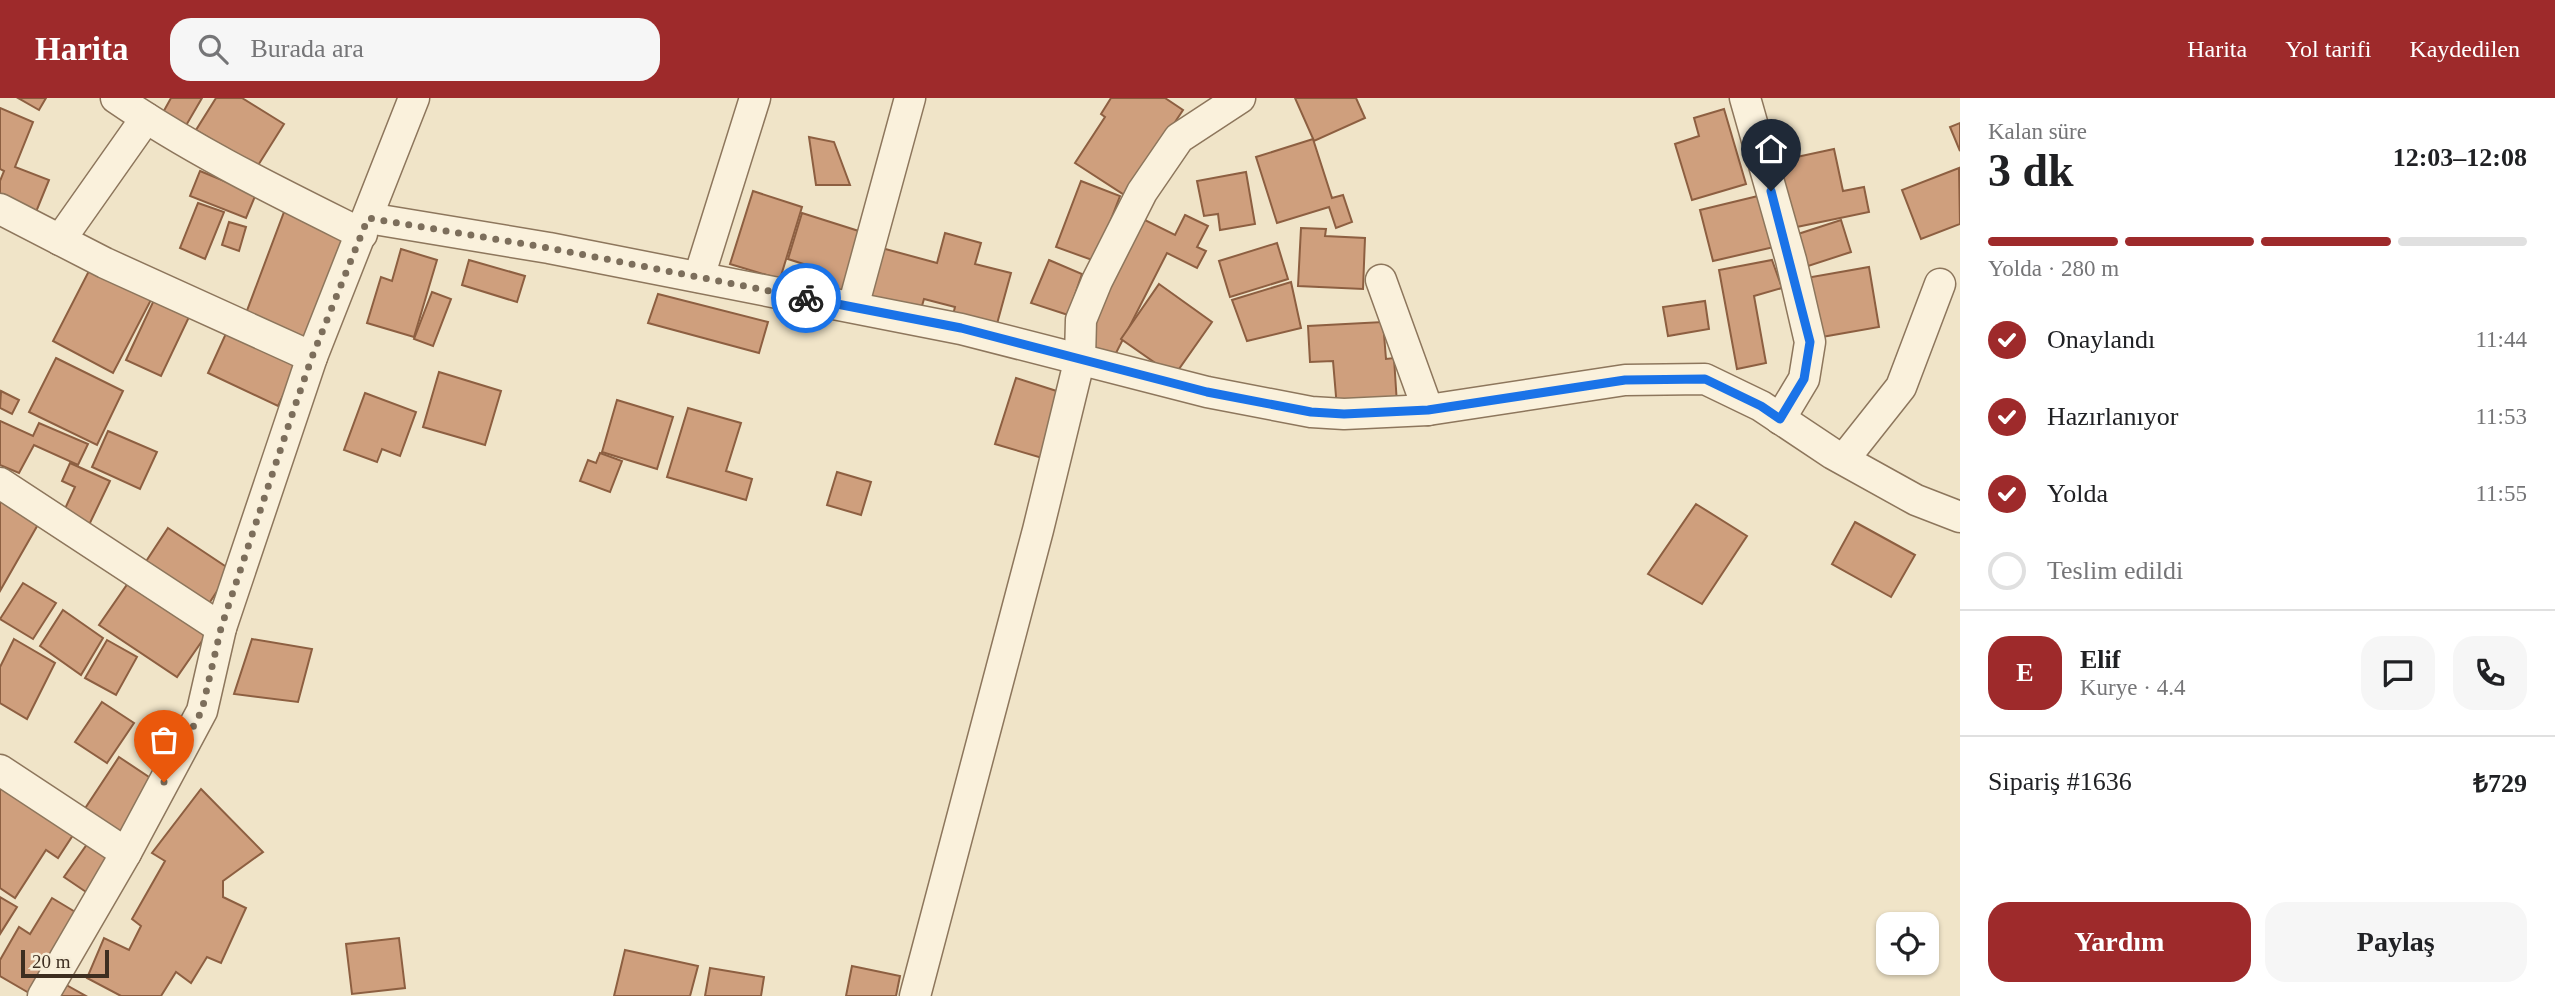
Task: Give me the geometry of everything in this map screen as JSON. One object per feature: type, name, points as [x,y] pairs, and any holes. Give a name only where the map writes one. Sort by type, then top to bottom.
[{"type":"street","points":[[116,98],[262,184],[365,226],[549,248],[961,328],[1207,392],[1311,412],[1344,414],[1428,410],[1625,380],[1705,379],[1761,406],[1844,459],[1916,500],[1960,517]]},
{"type":"street","points":[[43,996],[125,853],[202,710],[221,628],[312,357],[414,98]]},
{"type":"street","points":[[699,277],[755,98]]},
{"type":"street","points":[[853,307],[910,98]]},
{"type":"street","points":[[915,996],[991,712],[1080,358],[1082,320],[1097,281],[1142,192],[1179,138],[1240,98]]},
{"type":"street","points":[[1745,98],[1791,260],[1810,342],[1804,379],[1780,419]]},
{"type":"street","points":[[60,240],[146,118]]},
{"type":"street","points":[[0,209],[105,263],[312,357]]},
{"type":"street","points":[[1381,280],[1428,410]]},
{"type":"street","points":[[1844,459],[1901,387],[1940,284]]},
{"type":"street","points":[[0,483],[221,628]]},
{"type":"street","points":[[0,770],[125,853]]},
{"type":"building","points":[[18,98],[46,98],[39,110]]},
{"type":"building","points":[[171,98],[202,98],[184,129],[161,116]]},
{"type":"building","points":[[216,98],[242,98],[284,124],[257,167],[196,130]]},
{"type":"building","points":[[1111,98],[1165,98],[1183,110],[1126,196],[1075,163],[1105,117],[1101,114]]},
{"type":"building","points":[[1295,98],[1356,98],[1365,118],[1314,141]]},
{"type":"building","points":[[0,108],[33,122],[15,167],[49,180],[36,212],[0,198],[0,181],[4,171],[0,169]]},
{"type":"building","points":[[1724,109],[1746,184],[1692,200],[1675,144],[1699,136],[1694,118]]},
{"type":"building","points":[[1960,123],[1960,151],[1950,127]]},
{"type":"building","points":[[809,137],[834,142],[850,185],[816,185]]},
{"type":"building","points":[[1313,139],[1332,198],[1343,195],[1352,222],[1336,228],[1329,207],[1277,223],[1256,157]]},
{"type":"building","points":[[1834,149],[1843,191],[1864,187],[1869,212],[1787,229],[1773,162]]},
{"type":"building","points":[[1959,168],[1960,224],[1921,239],[1902,190]]},
{"type":"building","points":[[200,171],[256,194],[246,218],[190,196]]},
{"type":"building","points":[[1246,172],[1255,224],[1220,230],[1218,214],[1204,216],[1197,181]]},
{"type":"building","points":[[1081,181],[1120,196],[1095,261],[1056,247]]},
{"type":"building","points":[[753,191],[802,207],[780,279],[730,264]]},
{"type":"building","points":[[1758,196],[1774,247],[1713,261],[1700,210]]},
{"type":"building","points":[[198,203],[224,212],[205,259],[180,248]]},
{"type":"building","points":[[284,212],[351,237],[312,341],[245,316]]},
{"type":"building","points":[[802,213],[865,233],[845,296],[817,287],[822,270],[788,259]]},
{"type":"building","points":[[1185,215],[1208,226],[1197,247],[1206,251],[1197,268],[1167,253],[1114,357],[1077,338],[1139,217],[1175,235]]},
{"type":"building","points":[[1841,220],[1851,252],[1805,267],[1795,235]]},
{"type":"building","points":[[229,222],[246,227],[239,251],[222,245]]},
{"type":"building","points":[[1301,228],[1326,229],[1325,236],[1365,238],[1363,289],[1298,286]]},
{"type":"building","points":[[945,233],[981,243],[975,264],[1011,273],[995,331],[952,319],[955,307],[924,299],[919,316],[863,300],[878,247],[937,263]]},
{"type":"building","points":[[1277,243],[1288,279],[1230,297],[1219,261]]},
{"type":"building","points":[[401,249],[437,260],[414,337],[367,323],[381,277],[392,281]]},
{"type":"building","points":[[469,260],[525,276],[517,302],[462,285]]},
{"type":"building","points":[[1049,260],[1082,274],[1068,315],[1031,303]]},
{"type":"building","points":[[1772,260],[1782,288],[1754,296],[1766,363],[1737,369],[1719,270]]},
{"type":"building","points":[[92,265],[153,296],[113,373],[53,341]]},
{"type":"building","points":[[1869,267],[1879,327],[1816,338],[1806,278]]},
{"type":"building","points":[[1291,282],[1301,328],[1247,341],[1232,300]]},
{"type":"building","points":[[1159,284],[1212,322],[1174,376],[1121,339]]},
{"type":"building","points":[[432,292],[451,299],[433,346],[414,339]]},
{"type":"building","points":[[658,294],[768,322],[759,353],[648,323]]},
{"type":"building","points":[[154,300],[189,317],[161,376],[126,360]]},
{"type":"building","points":[[1705,301],[1709,329],[1668,336],[1663,307]]},
{"type":"building","points":[[1383,322],[1386,359],[1394,358],[1397,404],[1337,408],[1333,361],[1310,362],[1308,326]]},
{"type":"building","points":[[228,329],[299,363],[278,406],[208,373]]},
{"type":"building","points":[[56,358],[123,391],[97,445],[29,412]]},
{"type":"building","points":[[439,372],[501,391],[485,445],[423,427]]},
{"type":"building","points":[[1016,378],[1069,395],[1049,460],[995,444]]},
{"type":"building","points":[[1,391],[19,400],[12,414],[0,408]]},
{"type":"building","points":[[365,393],[416,412],[400,456],[382,449],[377,462],[344,450]]},
{"type":"building","points":[[617,400],[673,417],[657,469],[602,452]]},
{"type":"building","points":[[688,408],[741,423],[726,471],[752,479],[746,500],[667,477]]},
{"type":"building","points":[[0,421],[33,436],[39,423],[88,444],[78,465],[34,445],[19,473],[0,465]]},
{"type":"building","points":[[108,431],[157,452],[140,489],[92,467]]},
{"type":"building","points":[[600,453],[622,461],[610,492],[580,481],[588,460],[596,463]]},
{"type":"building","points":[[70,463],[110,481],[89,525],[63,513],[75,487],[62,481]]},
{"type":"building","points":[[837,472],[871,482],[861,515],[827,505]]},
{"type":"building","points":[[0,498],[40,521],[0,591]]},
{"type":"building","points":[[1696,504],[1747,536],[1702,604],[1648,574]]},
{"type":"building","points":[[1855,522],[1915,555],[1891,597],[1832,564]]},
{"type":"building","points":[[168,528],[231,570],[204,611],[141,569]]},
{"type":"building","points":[[133,576],[211,628],[177,677],[99,625]]},
{"type":"building","points":[[23,583],[56,603],[33,639],[0,619]]},
{"type":"building","points":[[63,610],[103,638],[81,675],[40,646]]},
{"type":"building","points":[[14,639],[55,663],[27,719],[0,703],[0,667]]},
{"type":"building","points":[[252,639],[312,649],[298,702],[234,694]]},
{"type":"building","points":[[107,640],[137,657],[116,695],[85,678]]},
{"type":"building","points":[[102,702],[134,723],[107,763],[75,742]]},
{"type":"building","points":[[119,757],[158,783],[120,842],[80,816]]},
{"type":"building","points":[[0,785],[75,832],[58,858],[46,850],[15,898],[0,888]]},
{"type":"building","points":[[201,789],[263,852],[223,881],[223,897],[246,908],[221,963],[207,957],[191,983],[176,972],[161,996],[121,996],[87,978],[104,938],[129,950],[141,926],[132,919],[165,861],[152,853]]},
{"type":"building","points":[[90,840],[115,858],[89,894],[64,877]]},
{"type":"building","points":[[0,897],[17,907],[0,934]]},
{"type":"building","points":[[52,898],[77,913],[29,993],[0,976],[0,960],[19,927],[30,934]]},
{"type":"building","points":[[399,938],[405,988],[352,994],[346,944]]},
{"type":"building","points":[[625,950],[698,966],[690,996],[614,996]]},
{"type":"building","points":[[852,966],[900,976],[896,996],[846,996]]},
{"type":"building","points":[[710,968],[764,977],[761,996],[705,996]]},
{"type":"building","points":[[61,982],[86,996],[53,996]]},
{"type":"way so far","points":[[164,782],[202,710],[221,628],[295,406],[368,218],[549,248],[806,298]]},
{"type":"route","points":[[806,298],[961,328],[1207,392],[1311,412],[1344,414],[1428,410],[1625,380],[1705,379],[1761,406],[1780,419],[1804,379],[1810,342],[1791,260],[1771,191]]}]
